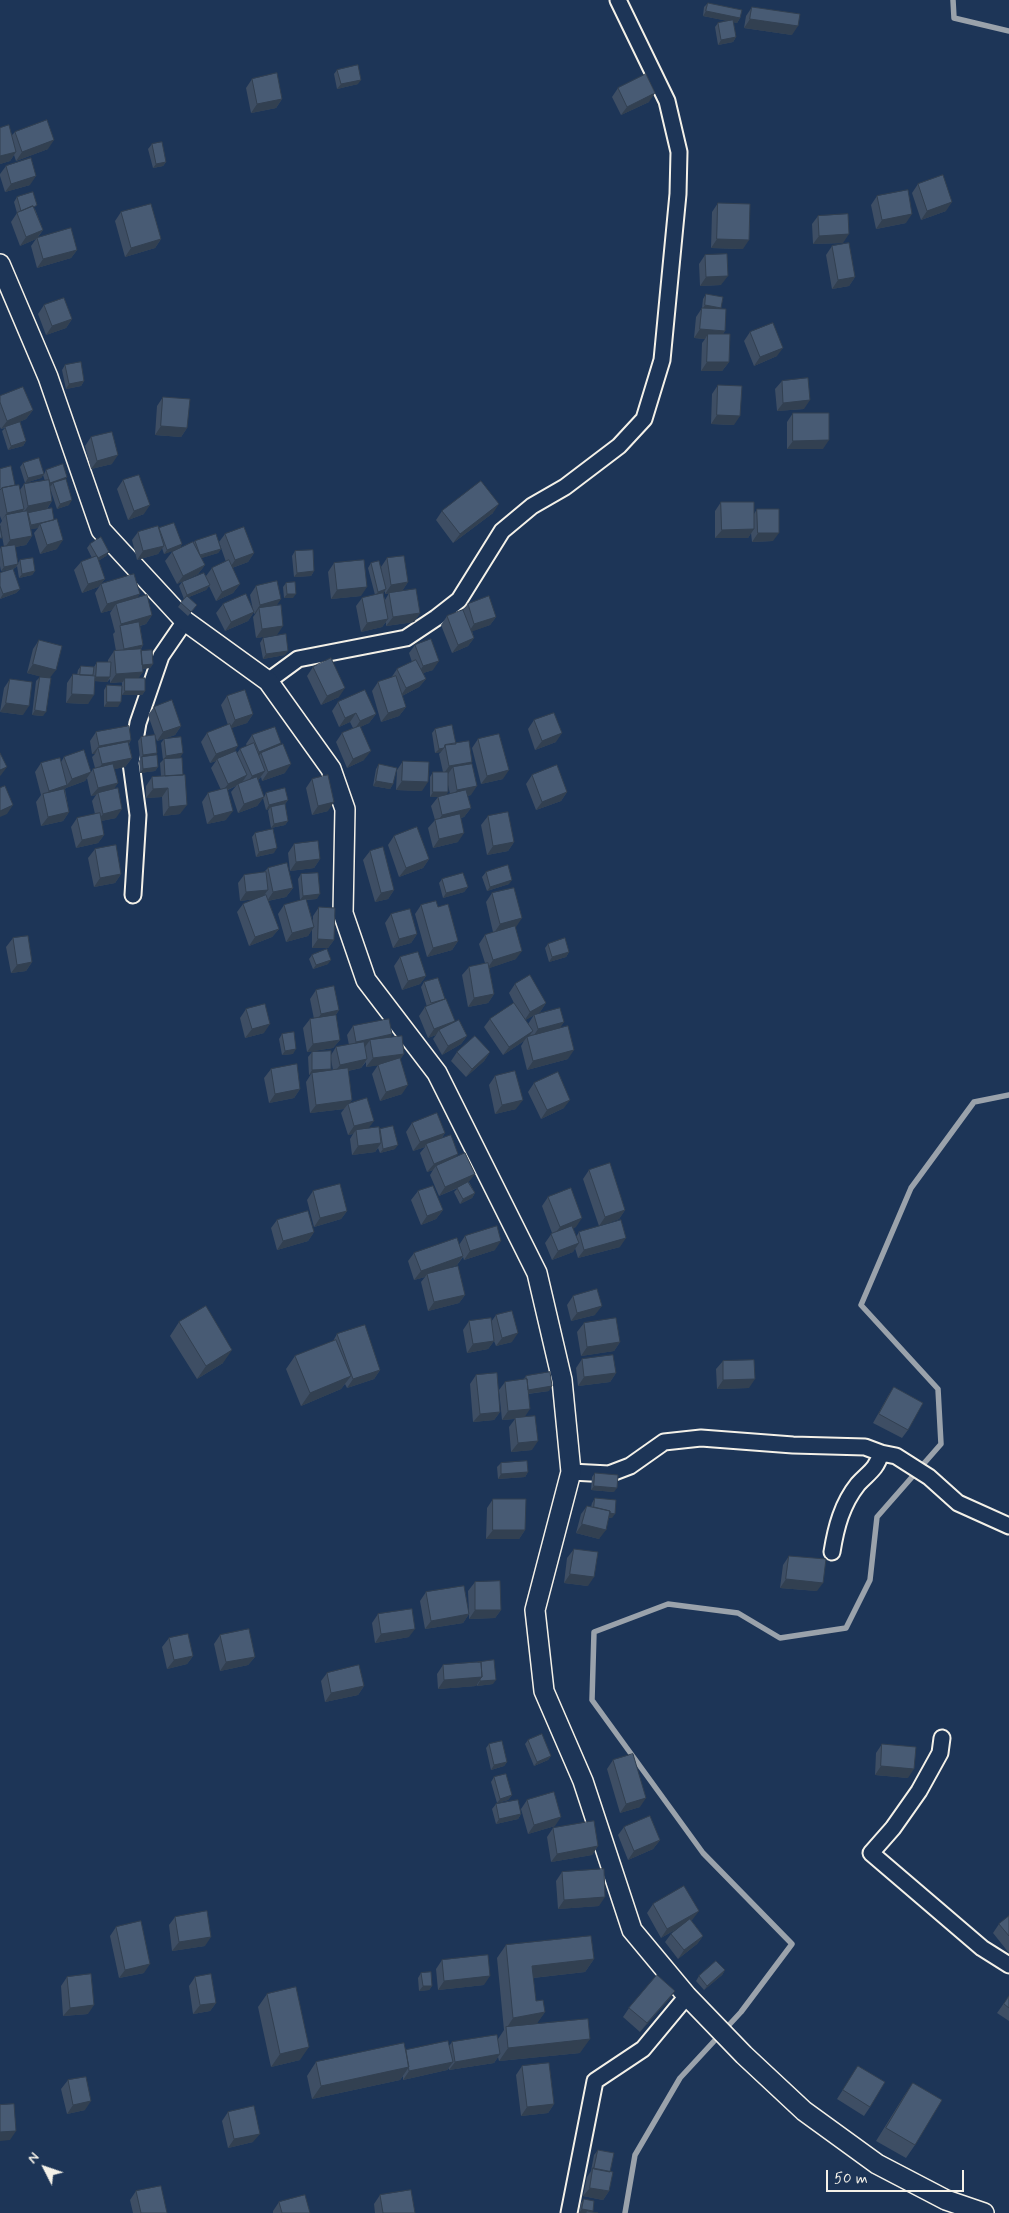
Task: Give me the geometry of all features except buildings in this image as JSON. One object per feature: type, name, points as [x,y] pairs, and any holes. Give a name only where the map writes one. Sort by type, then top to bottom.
[{"type":"street","points":[[268,681],[298,659],[406,638],[436,618],[458,600],[502,531],[532,506],[566,487],[619,446],[644,419],[662,360],[677,203],[679,152],[667,101],[618,0]]},
{"type":"street","points":[[0,264],[48,377],[101,530],[185,621],[268,681],[331,769],[345,809],[343,913],[366,980],[437,1073],[537,1273],[562,1380],[570,1472],[535,1610],[544,1691],[583,1781],[632,1930],[692,2001],[744,2055],[804,2110],[877,2164],[946,2200],[984,2213]]},
{"type":"street","points":[[133,895],[138,815],[131,763],[138,723],[161,656],[185,621]]},
{"type":"street","points":[[570,1472],[608,1474],[630,1466],[664,1442],[701,1438],[793,1445],[865,1447],[881,1454],[896,1456],[929,1478],[958,1503],[1009,1526]]},
{"type":"street","points":[[832,1552],[836,1528],[846,1500],[859,1483],[878,1466],[881,1454]]},
{"type":"street","points":[[942,1738],[940,1753],[919,1791],[871,1853],[982,1948],[1009,1965]]},
{"type":"street","points":[[569,2213],[595,2081],[643,2048],[692,2001]]},
{"type":"waterway","points":[[953,0],[954,18],[1009,31]]},
{"type":"waterway","points":[[625,2213],[635,2155],[680,2078],[741,2012],[792,1944],[703,1853],[592,1700],[594,1632],[668,1604],[738,1613],[780,1638],[846,1628],[870,1580],[877,1517],[941,1444],[938,1389],[861,1305],[911,1188],[974,1102],[1009,1095]]}]
